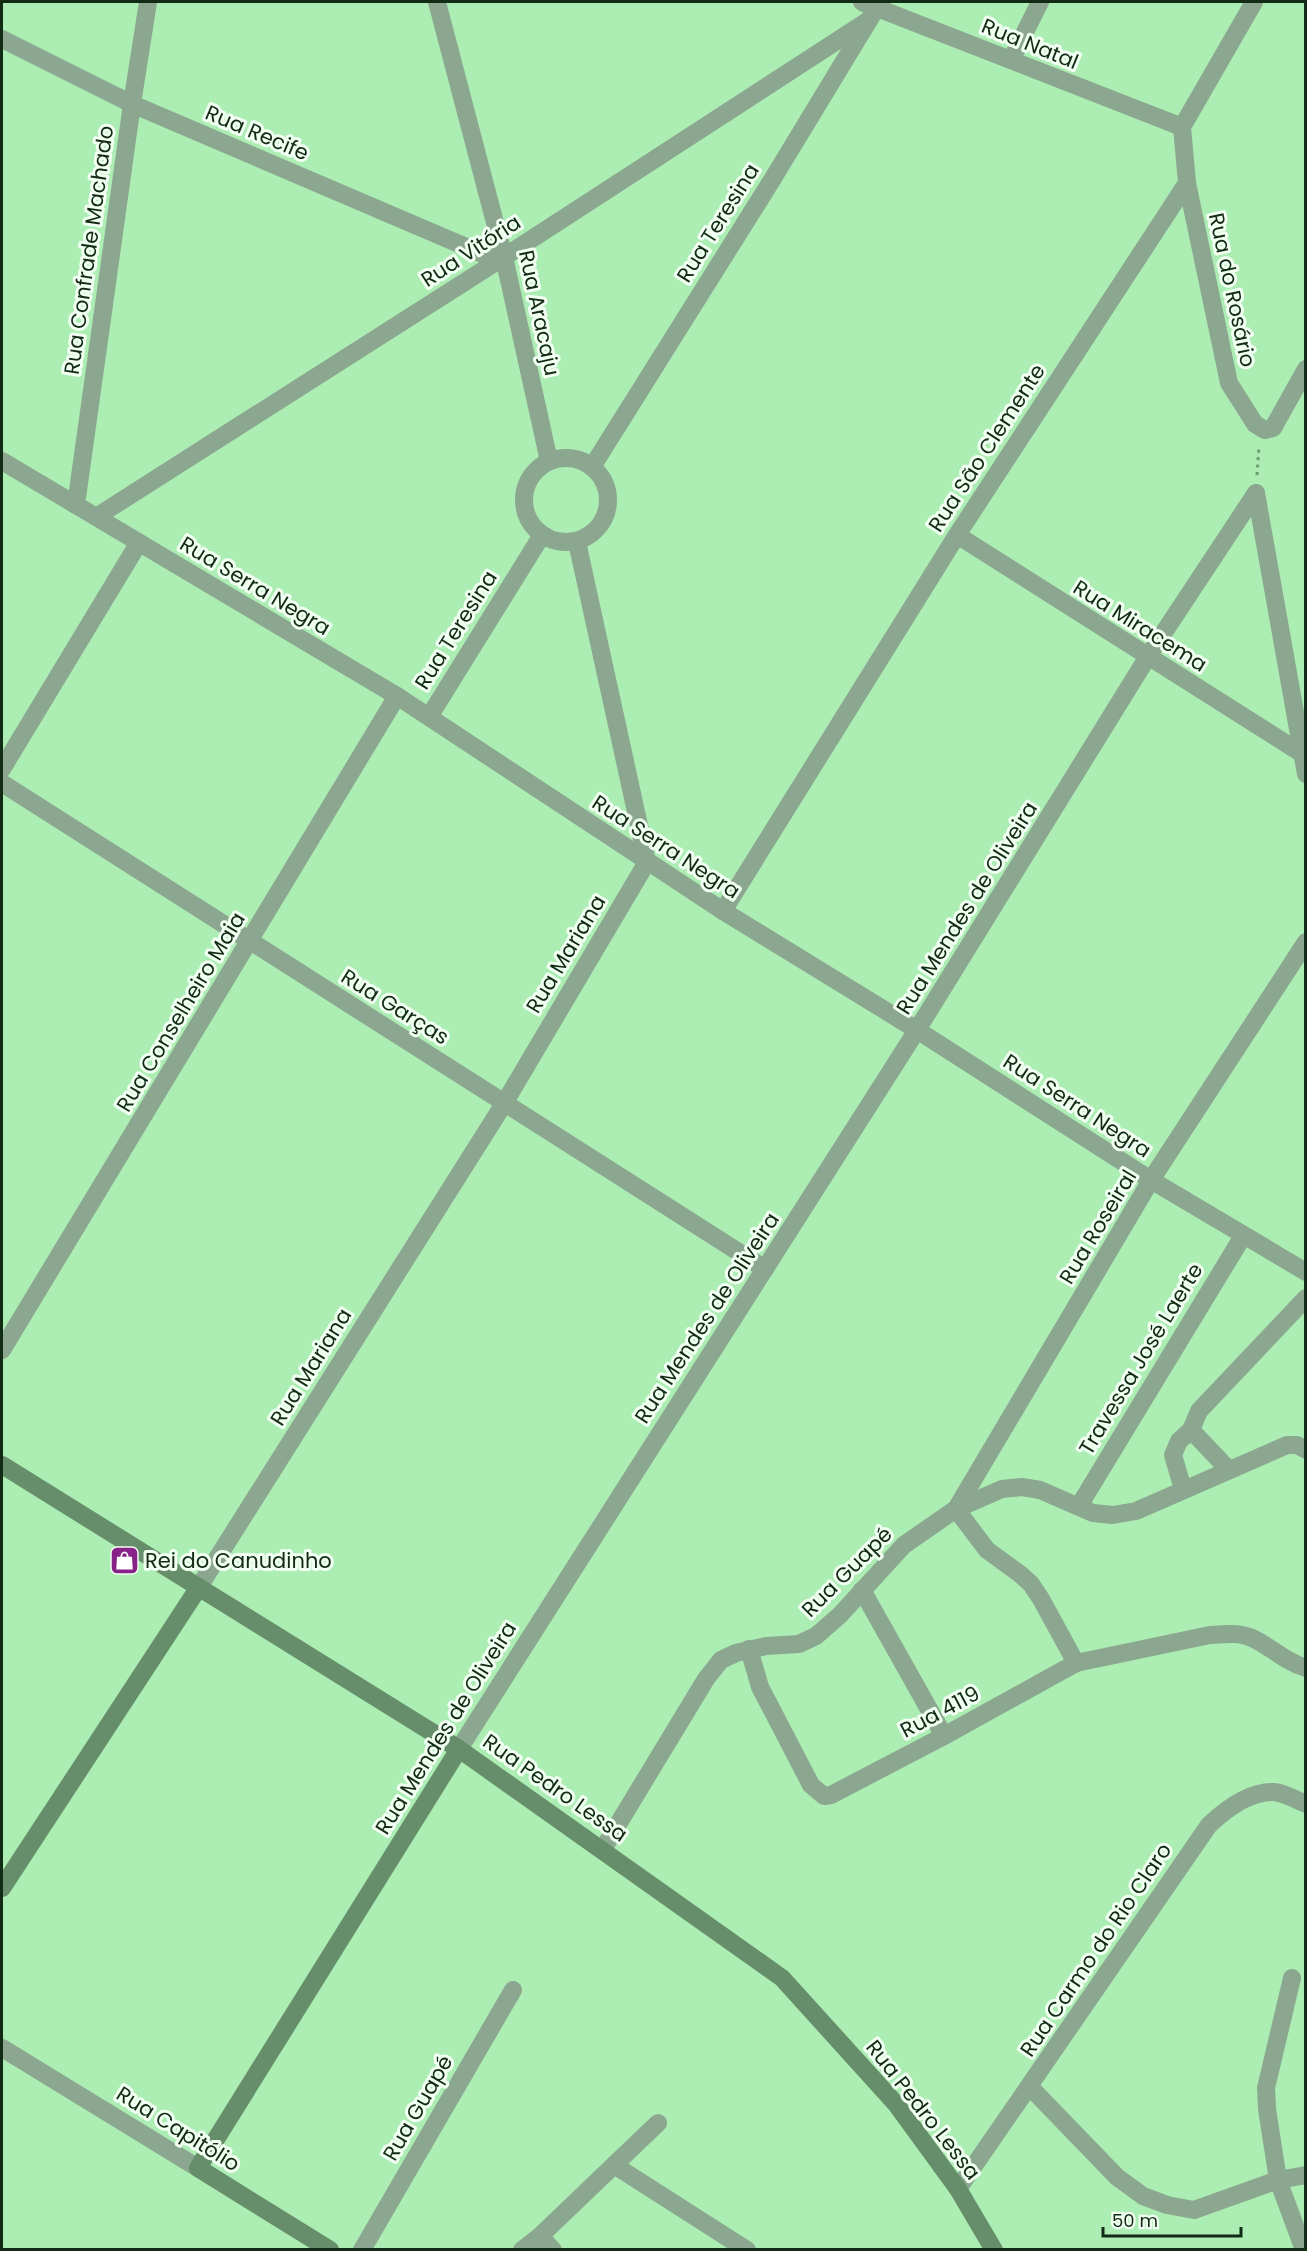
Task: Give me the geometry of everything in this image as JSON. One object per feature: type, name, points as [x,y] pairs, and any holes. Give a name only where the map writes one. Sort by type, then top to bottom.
[{"type":"street","name":"Rua Confrade Machado","points":[[76,505],[148,2]]},
{"type":"street","name":"Rua Aracaju","points":[[436,2],[502,259],[549,461]]},
{"type":"street","points":[[1011,60],[1040,2]]},
{"type":"street","points":[[1187,183],[1182,127],[1254,2]]},
{"type":"street","name":"Rua Vitória","points":[[96,517],[502,259],[872,7]]},
{"type":"street","name":"Rua Natal","points":[[872,7],[1182,127]]},
{"type":"street","name":"Rua Teresina","points":[[592,467],[772,180],[872,7]]},
{"type":"street","name":"Rua Recife","points":[[2,39],[132,104],[502,259]]},
{"type":"street","name":"Rua do Rosário","points":[[1187,183],[1228,383],[1255,424],[1265,430]]},
{"type":"street","name":"Rua São Clemente","points":[[723,911],[957,535],[1187,183]]},
{"type":"street","points":[[1265,430],[1273,428],[1305,369]]},
{"type":"street","points":[[571,458],[592,467],[601,477],[607,489],[609,502],[606,515],[599,527],[589,536],[577,542],[553,541],[542,535],[532,526],[526,515],[525,490],[530,478],[538,468],[549,461],[571,458]]},
{"type":"street","name":"Rua Serra Negra","points":[[2,461],[397,696],[723,911],[917,1030],[1151,1180],[1305,1272]]},
{"type":"street","points":[[1256,493],[1305,774]]},
{"type":"street","name":"Rua Mendes de Oliveira","points":[[198,2168],[459,1749],[917,1030],[1147,658],[1256,493]]},
{"type":"street","name":"Rua Teresina","points":[[429,717],[542,535]]},
{"type":"street","name":"Rua Miracema","points":[[957,535],[1147,658],[1301,753]]},
{"type":"street","points":[[577,542],[647,862]]},
{"type":"street","points":[[2,769],[138,544]]},
{"type":"street","name":"Rua Conselheiro Maia","points":[[2,1350],[397,696]]},
{"type":"street","name":"Rua Garças","points":[[2,783],[249,943],[505,1102],[765,1269]]},
{"type":"street","name":"Rua Mariana","points":[[2,1888],[199,1587],[505,1102],[647,862]]},
{"type":"street","name":"Rua Roseiral","points":[[956,1509],[1151,1180],[1305,942]]},
{"type":"street","name":"Travessa José Laerte","points":[[1079,1506],[1243,1236]]},
{"type":"street","points":[[1183,1489],[1173,1455],[1179,1441],[1191,1430],[1199,1411],[1305,1298]]},
{"type":"street","points":[[1191,1430],[1228,1469]]},
{"type":"street","name":"Rua Guapé","points":[[603,1849],[706,1678],[721,1660],[749,1649],[808,1641],[840,1615],[904,1545],[956,1509],[1002,1489],[1022,1487],[1040,1490],[1093,1513],[1113,1515],[1136,1511],[1287,1445],[1301,1448]]},
{"type":"street","points":[[1301,1448],[1305,1467]]},
{"type":"street","name":"Rua Pedro Lessa","points":[[2,1465],[459,1749],[782,1978],[896,2104],[958,2189],[994,2250]]},
{"type":"street","points":[[956,1509],[987,1550],[1031,1584],[1076,1663]]},
{"type":"street","points":[[862,1590],[944,1736]]},
{"type":"street","name":"Rua 4119","points":[[749,1649],[760,1687],[811,1785],[824,1796],[831,1795],[944,1736],[1076,1663],[1210,1635],[1230,1633],[1251,1638],[1288,1662],[1305,1668]]},
{"type":"street","name":"Rua Carmo do Rio Claro","points":[[958,2189],[1209,1825],[1235,1803],[1254,1795],[1275,1792],[1305,1804]]},
{"type":"street","points":[[1292,1978],[1266,2088],[1278,2180],[1304,2250]]},
{"type":"street","name":"Rua Guapé","points":[[362,2250],[513,1990]]},
{"type":"street","name":"Rua Capitólio","points":[[2,2048],[330,2250]]},
{"type":"street","points":[[1030,2087],[1117,2177],[1143,2196],[1167,2205],[1194,2210],[1278,2180],[1305,2175]]},
{"type":"street","points":[[522,2250],[540,2236],[658,2123]]},
{"type":"street","points":[[614,2165],[747,2250]]},
{"type":"street","points":[[540,2236],[554,2250]]},
{"type":"path","points":[[1256,493],[1259,442],[1265,430]]},
{"type":"place","name":"Rei do Canudinho","points":[[124,1561]]}]
